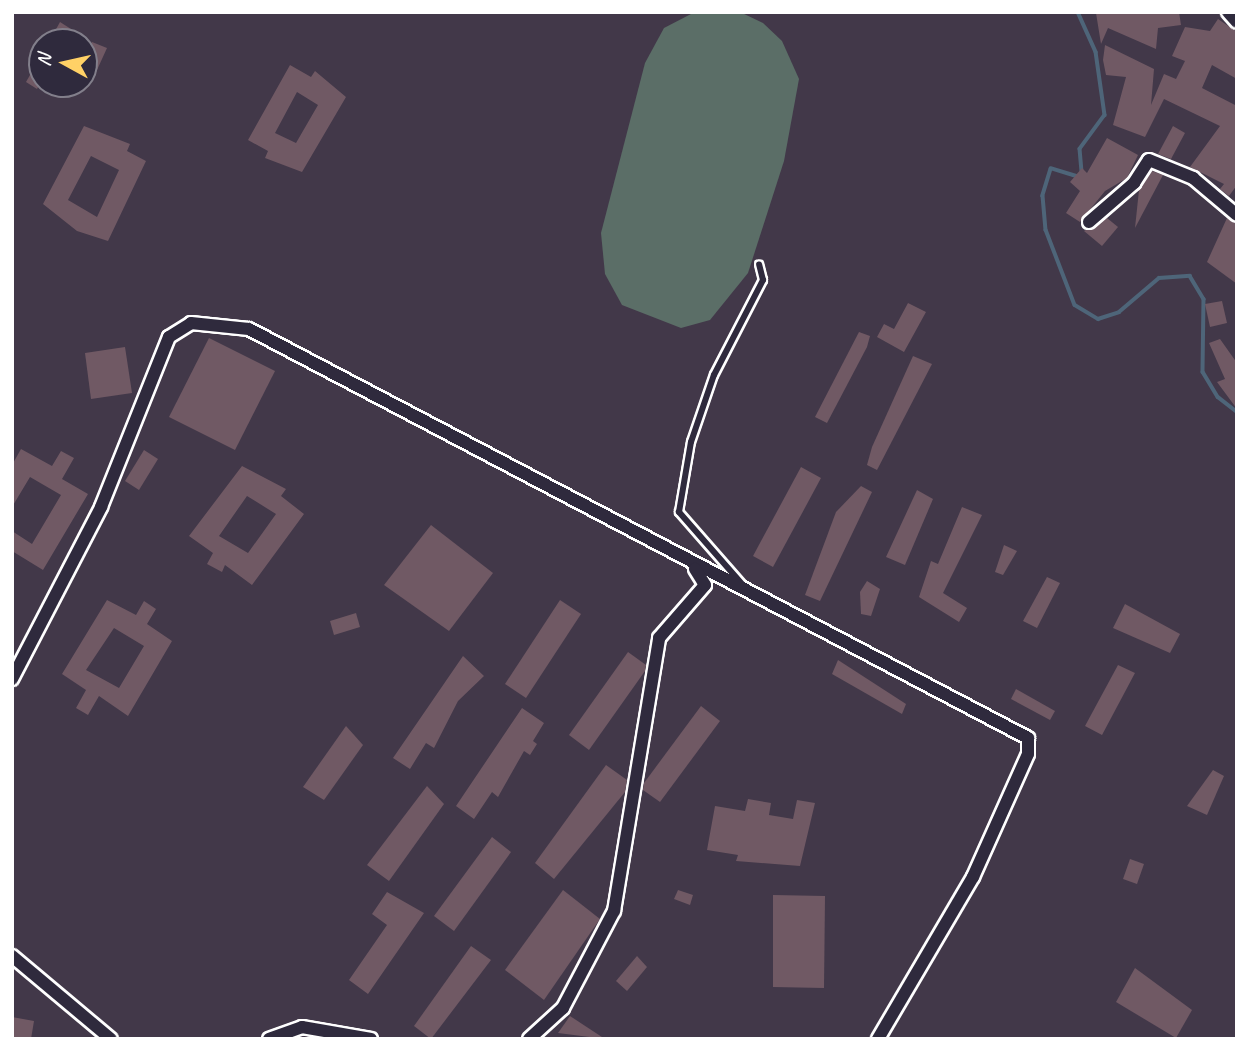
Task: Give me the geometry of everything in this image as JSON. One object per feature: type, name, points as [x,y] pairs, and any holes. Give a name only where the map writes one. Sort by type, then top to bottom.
[{"type":"street","points":[[1227,12],[1237,22]]},
{"type":"street","points":[[1089,222],[1134,183],[1149,160],[1192,177],[1237,215]]},
{"type":"street","points":[[12,679],[102,507],[164,347],[191,323],[249,329],[671,553],[746,588],[1020,731],[1032,745],[973,877],[878,1039]]},
{"type":"street","points":[[529,1039],[563,1009],[614,911],[659,638],[705,585],[705,575],[671,553]]},
{"type":"street","points":[[12,956],[111,1039]]},
{"type":"street","points":[[269,1039],[302,1027],[371,1039]]},
{"type":"lane","points":[[746,588],[679,512],[691,442],[714,375],[763,280],[759,264]]},
{"type":"green space","points":[[740,12],[763,23],[782,41],[799,79],[784,161],[748,273],[710,320],[681,328],[622,305],[605,274],[601,233],[645,63],[664,28],[691,14]]},
{"type":"building","points":[[1179,12],[1181,25],[1158,28],[1156,49],[1108,28],[1101,44],[1096,13]]},
{"type":"building","points":[[1218,19],[1237,32],[1237,79],[1212,65],[1202,88],[1237,106],[1237,185],[1229,196],[1220,189],[1224,184],[1190,167],[1220,126],[1164,99],[1145,137],[1113,125],[1126,77],[1106,75],[1103,60],[1105,45],[1154,69],[1151,105],[1164,74],[1176,79],[1185,61],[1172,56],[1185,27],[1210,31]]},
{"type":"building","points":[[60,22],[69,28],[57,28]]},
{"type":"building","points":[[98,44],[107,48],[98,68]]},
{"type":"building","points":[[290,65],[311,77],[315,71],[346,97],[302,172],[265,158],[268,151],[248,140]],"holes":[[[297,92],[318,105],[296,143],[275,133]]]},
{"type":"building","points":[[84,126],[130,144],[127,151],[146,161],[108,241],[77,231],[43,204]],"holes":[[[91,156],[119,170],[97,217],[68,200]]]},
{"type":"building","points":[[1173,126],[1185,133],[1171,159],[1158,154]]},
{"type":"building","points":[[1107,138],[1138,155],[1127,178],[1105,191],[1080,222],[1066,213],[1080,191],[1070,182],[1082,168],[1087,173]]},
{"type":"building","points":[[1152,171],[1163,175],[1135,228],[1139,190]]},
{"type":"building","points":[[1107,218],[1118,227],[1102,246],[1084,231]]},
{"type":"building","points":[[1227,218],[1237,224],[1237,284],[1207,262]]},
{"type":"building","points":[[1222,301],[1227,323],[1210,327],[1205,304]]},
{"type":"building","points":[[908,303],[926,312],[904,352],[877,337],[884,324],[894,329]]},
{"type":"building","points":[[859,332],[870,336],[867,347],[827,423],[815,417]]},
{"type":"building","points":[[209,338],[275,371],[235,450],[169,417]]},
{"type":"building","points":[[1220,339],[1237,363],[1237,409],[1217,382],[1225,379],[1209,343]]},
{"type":"building","points":[[125,347],[132,393],[91,399],[85,353]]},
{"type":"building","points":[[913,356],[932,364],[877,470],[867,465],[872,447]]},
{"type":"building","points":[[21,449],[52,466],[61,451],[74,458],[62,479],[88,494],[43,570],[12,551],[12,531],[32,544],[61,495],[30,477],[12,507],[12,465]]},
{"type":"building","points":[[144,450],[158,459],[139,490],[125,481]]},
{"type":"building","points":[[242,466],[286,489],[281,496],[304,514],[252,585],[225,565],[222,572],[207,564],[213,553],[189,536]],"holes":[[[247,496],[276,514],[248,553],[219,536]]]},
{"type":"building","points":[[801,467],[821,478],[773,567],[753,556]]},
{"type":"building","points":[[861,486],[872,492],[820,601],[805,595],[836,512]]},
{"type":"building","points":[[917,490],[933,499],[905,565],[886,557]]},
{"type":"building","points":[[962,507],[982,515],[943,593],[967,608],[959,622],[919,597],[931,561],[938,564]]},
{"type":"building","points":[[431,525],[493,573],[449,631],[384,585]]},
{"type":"building","points":[[1004,545],[1017,551],[1003,575],[995,572]]},
{"type":"building","points":[[1047,577],[1060,583],[1037,628],[1023,621]]},
{"type":"building","points":[[867,581],[880,589],[871,616],[861,614],[860,592]]},
{"type":"building","points":[[107,600],[136,615],[144,601],[156,609],[147,624],[172,641],[128,716],[99,696],[88,715],[76,708],[86,690],[62,674]],"holes":[[[114,628],[144,646],[119,688],[86,670]]]},
{"type":"building","points":[[560,600],[581,614],[526,698],[505,684]]},
{"type":"building","points":[[1125,604],[1180,634],[1170,653],[1113,628]]},
{"type":"building","points":[[356,613],[360,627],[334,635],[330,621]]},
{"type":"building","points":[[628,652],[646,665],[645,671],[589,750],[569,735]]},
{"type":"building","points":[[463,656],[484,676],[458,701],[434,748],[426,743],[410,769],[393,758]]},
{"type":"building","points":[[838,660],[906,704],[902,714],[832,674]]},
{"type":"building","points":[[1118,665],[1135,673],[1102,735],[1085,726]]},
{"type":"building","points":[[1016,689],[1055,711],[1050,720],[1011,699]]},
{"type":"building","points":[[701,706],[720,721],[660,802],[643,790],[644,783]]},
{"type":"building","points":[[522,708],[544,723],[533,741],[537,744],[530,755],[524,751],[498,797],[492,792],[474,819],[456,806]]},
{"type":"building","points":[[346,726],[363,745],[324,800],[303,787]]},
{"type":"building","points":[[606,765],[627,780],[625,792],[554,879],[535,863]]},
{"type":"building","points":[[1213,770],[1224,776],[1207,815],[1187,806]]},
{"type":"building","points":[[427,786],[444,804],[389,881],[367,865]]},
{"type":"building","points":[[748,799],[771,803],[769,815],[793,819],[797,800],[815,803],[800,866],[736,861],[738,855],[707,850],[715,806],[745,811]]},
{"type":"building","points":[[492,837],[511,852],[454,931],[434,916]]},
{"type":"building","points":[[1130,859],[1144,864],[1137,884],[1123,879]]},
{"type":"building","points":[[563,890],[600,919],[544,1000],[505,970]]},
{"type":"building","points":[[678,890],[693,895],[690,905],[674,899]]},
{"type":"building","points":[[387,892],[424,913],[368,994],[349,980],[387,925],[372,914]]},
{"type":"building","points":[[773,895],[825,896],[824,988],[773,987]]},
{"type":"building","points":[[471,946],[491,960],[431,1039],[414,1026]]},
{"type":"building","points":[[637,956],[647,967],[627,991],[616,981]]},
{"type":"building","points":[[1135,968],[1192,1010],[1176,1038],[1116,1002]]},
{"type":"building","points":[[570,1016],[605,1039],[558,1033]]},
{"type":"building","points":[[12,1017],[34,1021],[31,1039],[12,1039]]},
{"type":"waterway","points":[[1078,12],[1096,52],[1105,115],[1080,149],[1082,172]]},
{"type":"waterway","points":[[1078,177],[1051,169],[1043,196],[1046,230],[1075,305],[1098,319],[1119,312],[1159,278],[1190,276],[1204,299],[1203,372],[1218,397],[1237,412]]}]
